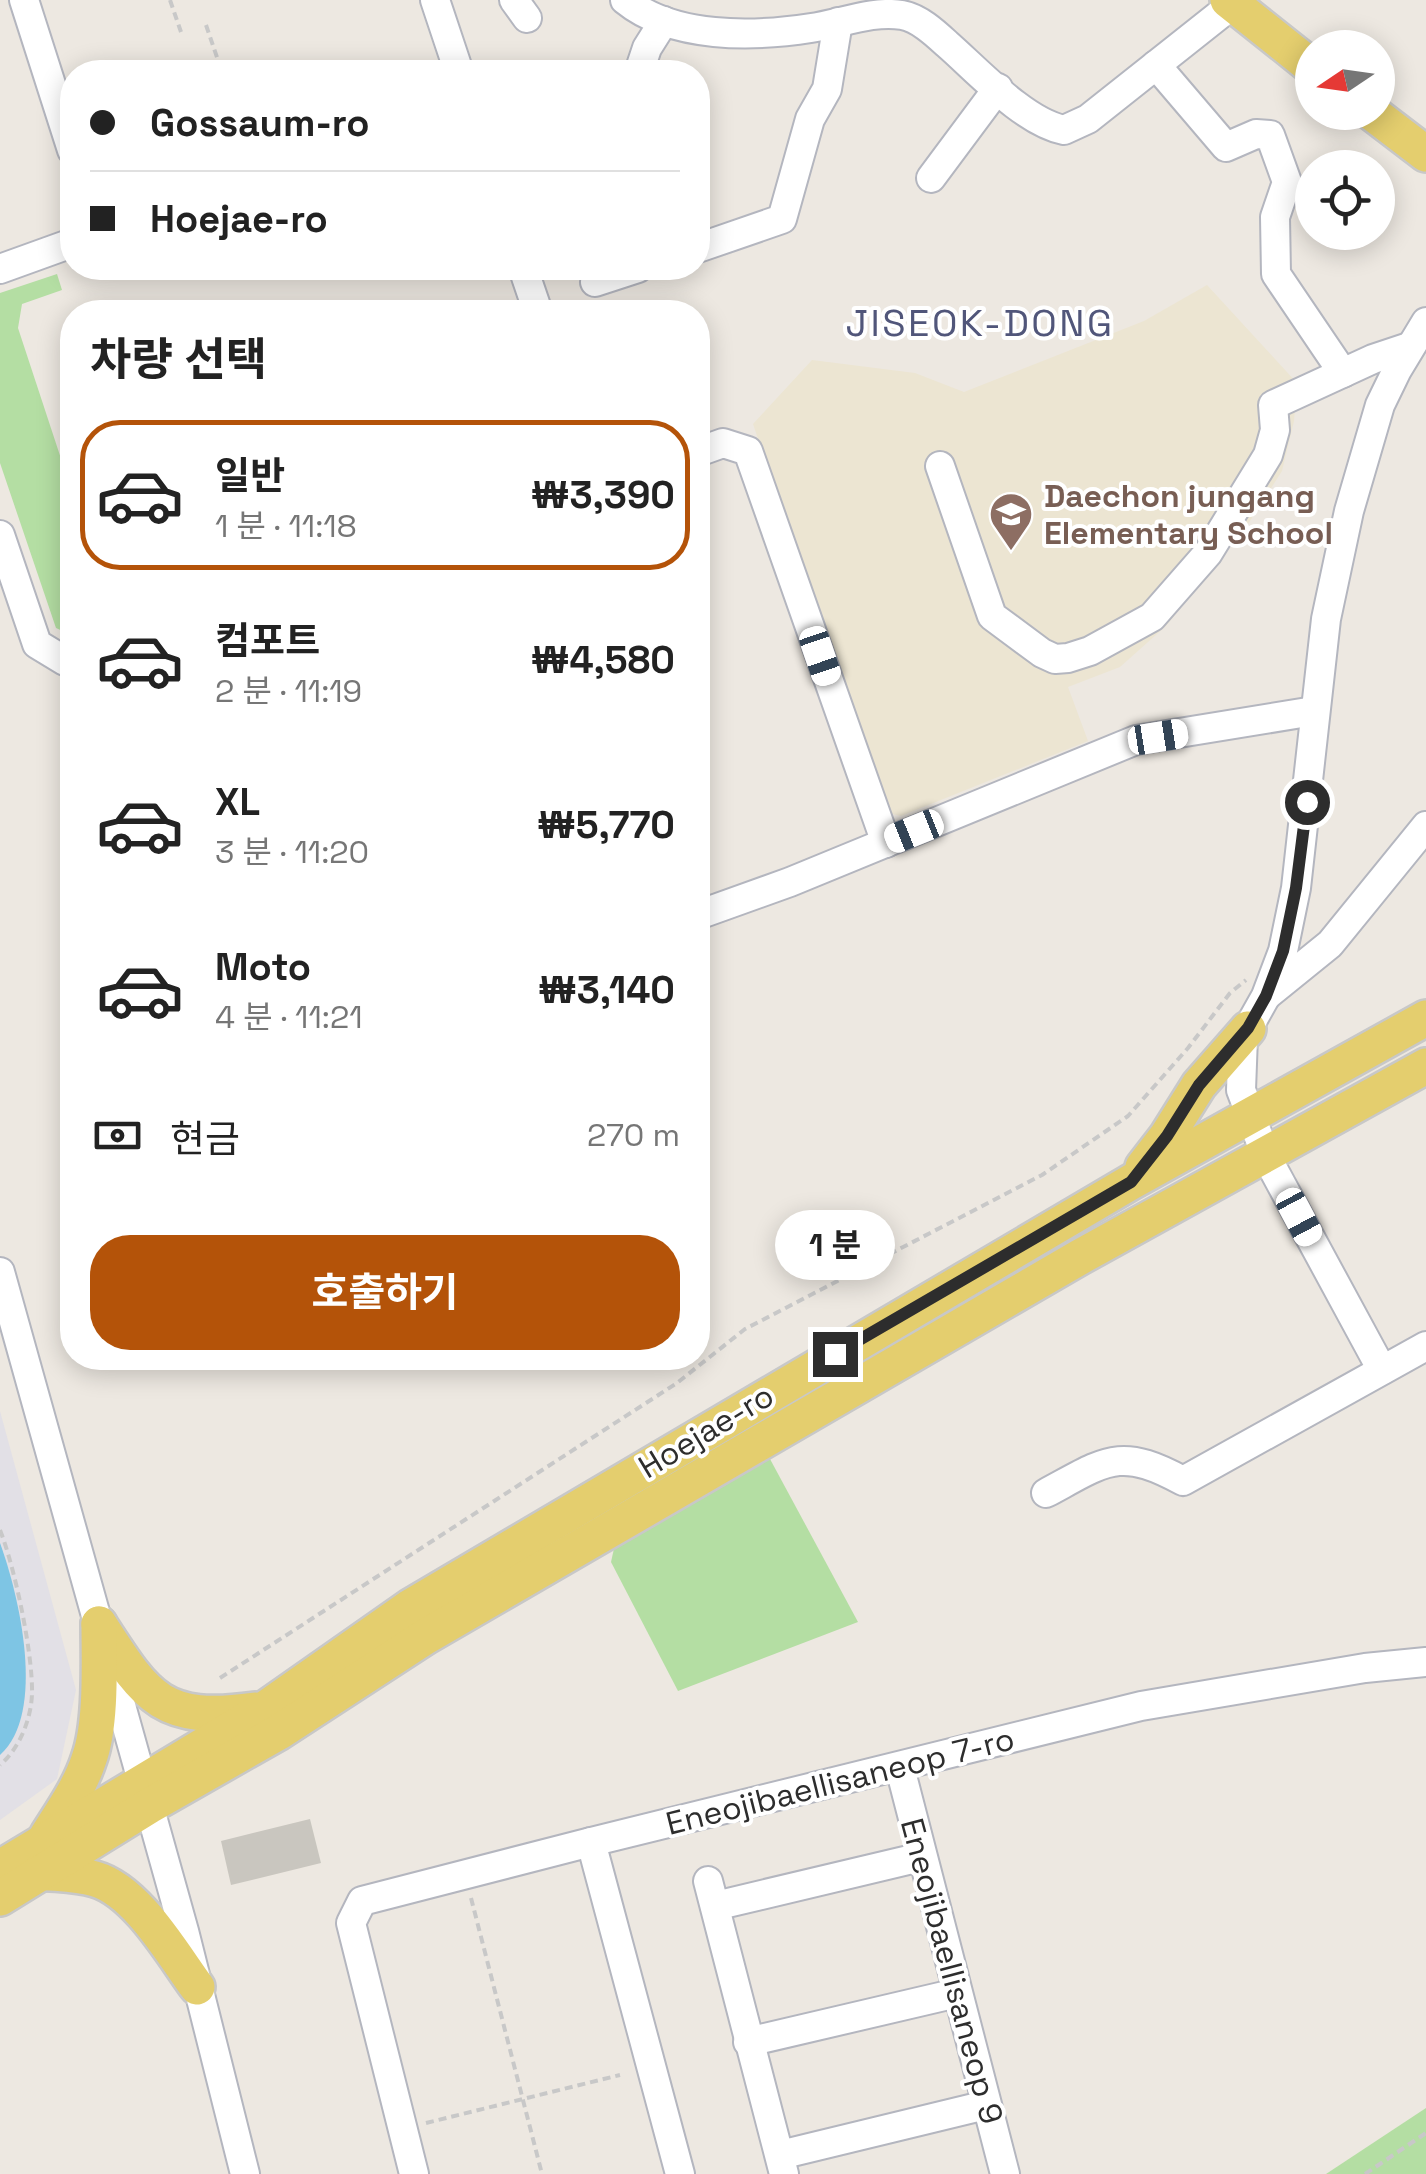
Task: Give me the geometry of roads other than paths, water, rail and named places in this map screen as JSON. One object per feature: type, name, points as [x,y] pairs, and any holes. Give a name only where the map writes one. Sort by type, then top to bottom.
[{"type":"main road","points":[[1231,2],[1295,53]]},
{"type":"main road","points":[[1395,130],[1426,154]]},
{"type":"main road","name":"Hoejae-ro","points":[[0,1898],[42,1856],[146,1793],[410,1607],[1131,1182],[1426,1018]]},
{"type":"main road","points":[[1131,1182],[1167,1136],[1199,1085],[1248,1028]]},
{"type":"main road","name":"Hoejae-ro","points":[[146,1793],[279,1732],[425,1637],[1063,1267],[1426,1066]]},
{"type":"main road","points":[[99,1624],[130,1672],[166,1705],[190,1714],[266,1708]]},
{"type":"main road","points":[[99,1624],[99,1681],[90,1757],[42,1856],[120,1891],[140,1910],[198,1987]]},
{"type":"main road","name":"Hoejae-ro","points":[[0,1868],[42,1856]]},
{"type":"street","points":[[24,0],[60,112]]},
{"type":"street","points":[[435,0],[455,60]]},
{"type":"street","points":[[625,0],[664,21],[704,30],[810,28],[866,16],[905,16],[930,30],[1033,118],[1064,130],[1088,119],[1231,2]]},
{"type":"street","points":[[643,60],[664,21]]},
{"type":"street","points":[[710,244],[782,219],[810,120],[827,89],[838,22]]},
{"type":"street","points":[[1156,66],[1226,147],[1262,133],[1270,135],[1286,182],[1275,217],[1276,274],[1343,373]]},
{"type":"street","points":[[931,178],[998,88]]},
{"type":"street","points":[[0,269],[60,247]]},
{"type":"street","points":[[594,282],[600,280]]},
{"type":"street","points":[[1382,1370],[1266,1156],[1241,1090],[1243,1037],[1266,996],[1283,951],[1296,888],[1326,620],[1362,462],[1380,406],[1426,322]]},
{"type":"street","points":[[940,466],[992,616],[1042,653],[1055,659],[1068,658],[1090,651],[1152,617],[1208,553],[1268,456],[1275,430],[1273,406],[1409,347]]},
{"type":"street","points":[[710,448],[723,443],[748,452],[886,843]]},
{"type":"street","points":[[0,535],[36,644],[60,657]]},
{"type":"street","points":[[710,910],[1136,740],[1314,711]]},
{"type":"street","points":[[1266,996],[1330,944],[1426,826]]},
{"type":"street","points":[[0,1272],[146,1793],[244,2174]]},
{"type":"street","points":[[1046,1493],[1112,1460],[1136,1460],[1183,1480],[1426,1346]]},
{"type":"street","name":"Eneojibaellisaneop 7-ro","points":[[414,2174],[351,1922],[362,1900],[1142,1706],[1365,1668],[1426,1662]]},
{"type":"street","name":"Eneojibaellisaneop 9","points":[[900,1768],[1005,2174]]},
{"type":"street","points":[[592,1842],[680,2174]]},
{"type":"street","points":[[921,1857],[712,1894],[748,2042],[782,2165],[986,2105]]},
{"type":"street","points":[[748,2042],[957,1993]]},
{"type":"water","points":[[0,1543],[21,1622],[26,1683],[14,1736],[0,1755]]},
{"type":"place","name":"Daechon jungang Elementary School","points":[[1011,552]]},
{"type":"district","name":"JISEOK-DONG","points":[[980,323]]}]
